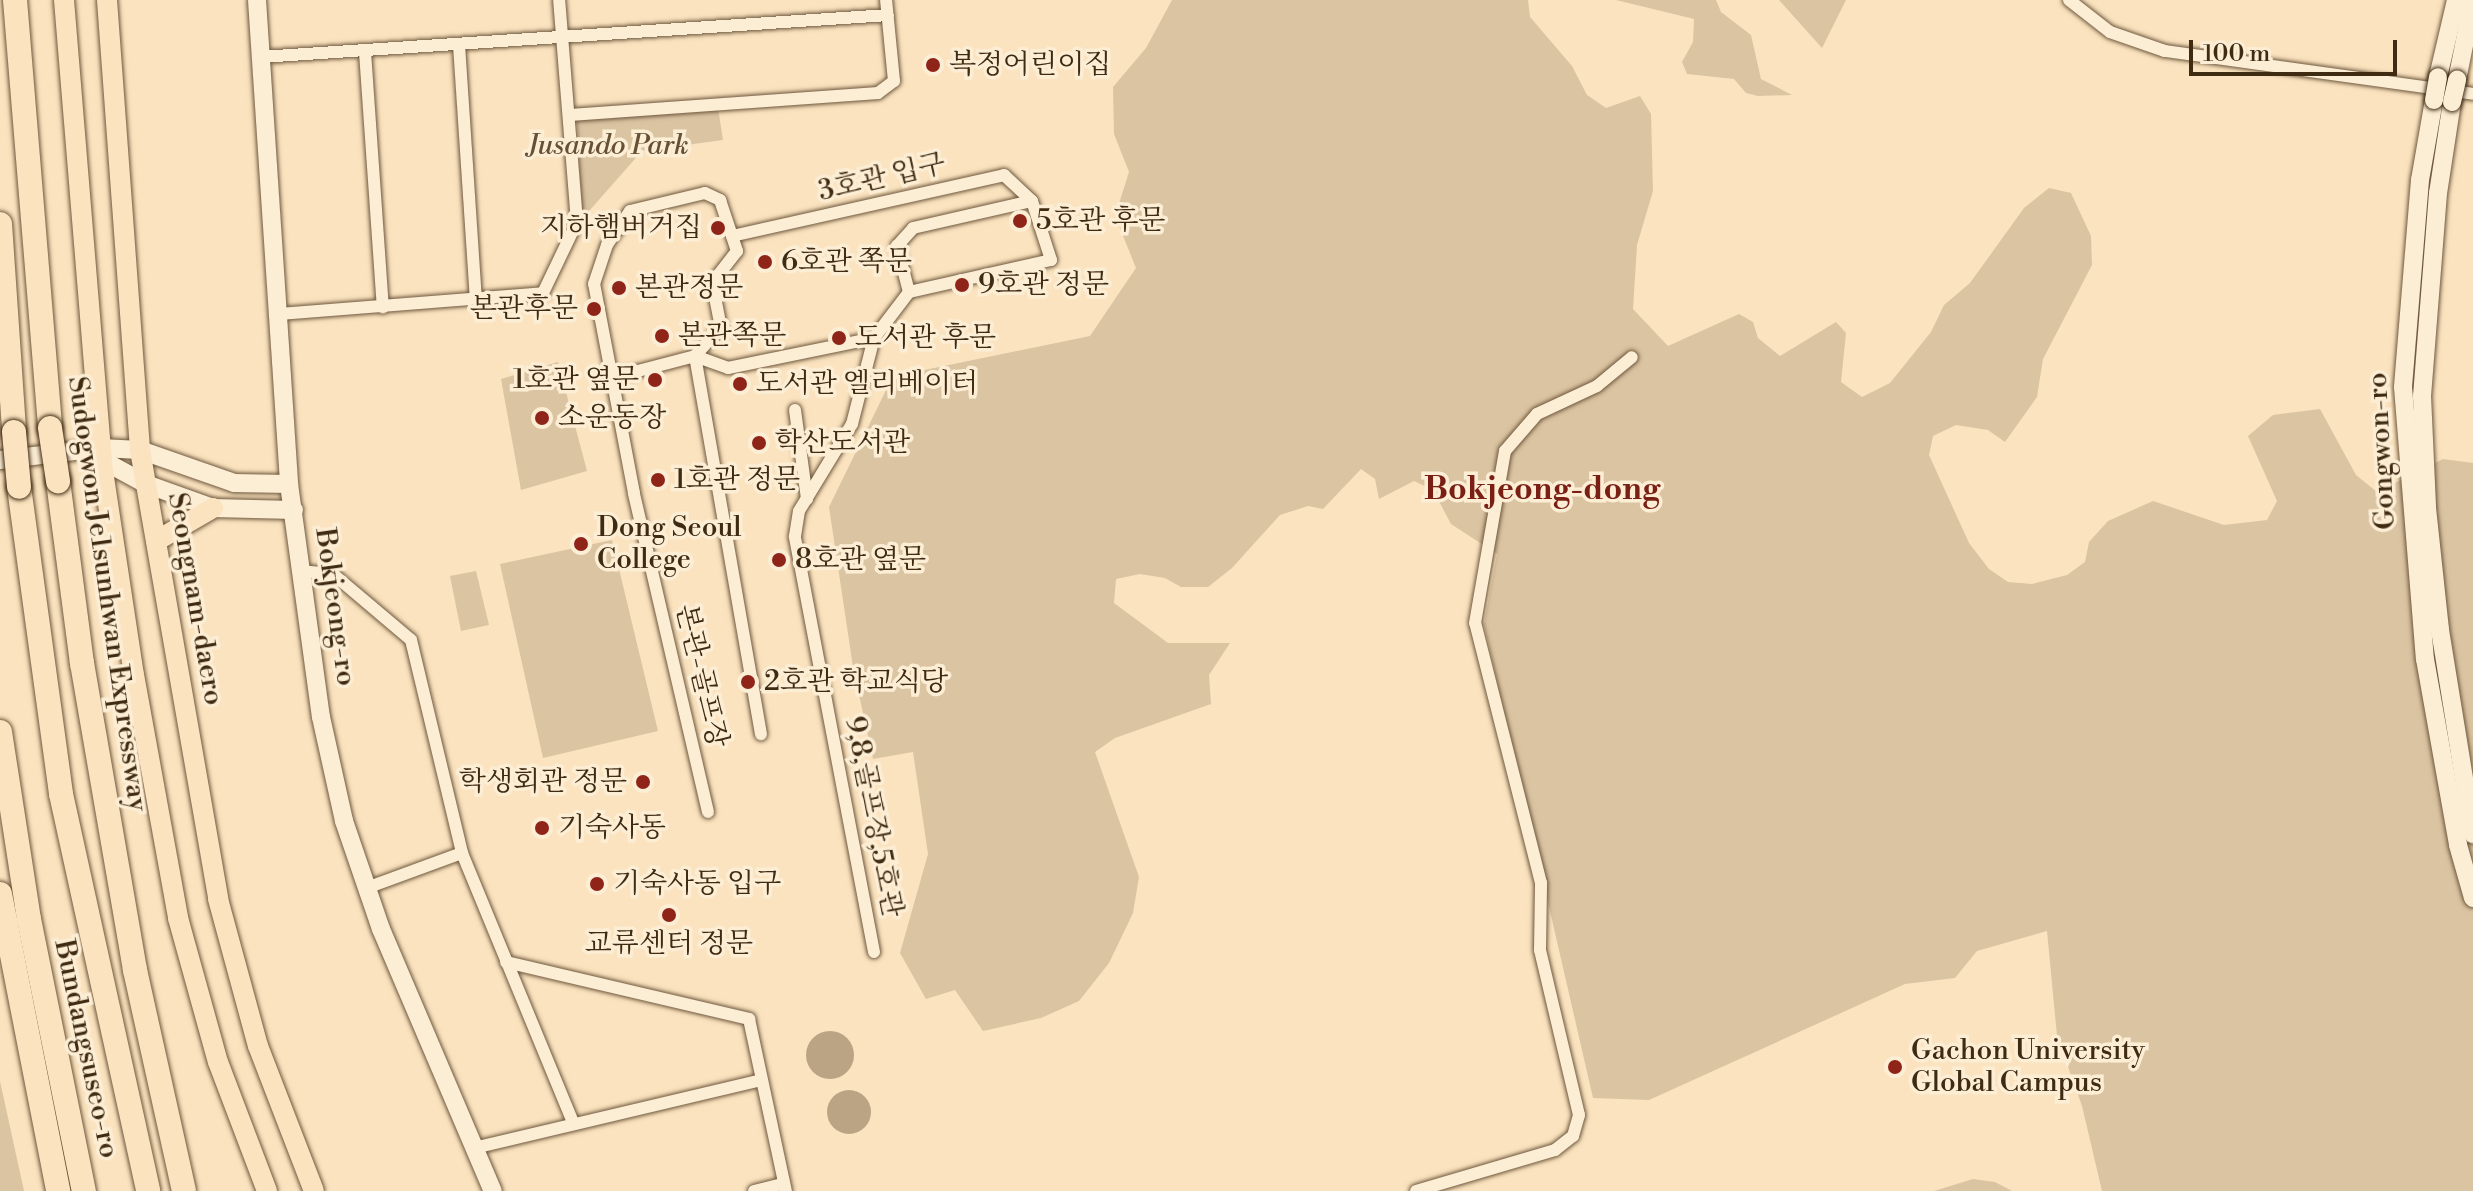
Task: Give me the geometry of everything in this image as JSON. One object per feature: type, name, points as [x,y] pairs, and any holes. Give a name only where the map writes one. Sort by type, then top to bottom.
[{"type":"highway","name":"Sudogwon Je1sunhwan Expressway","points":[[15,0],[50,428],[82,663],[135,970],[184,1191]]},
{"type":"highway","points":[[0,224],[19,487],[61,794],[148,1191]]},
{"type":"highway","points":[[0,732],[17,922]]},
{"type":"highway","points":[[0,894],[17,922]]},
{"type":"highway","name":"Bundangsuseo-ro","points":[[17,922],[58,1191]]},
{"type":"highway","name":"Bundangsuseo-ro","points":[[17,922],[84,1191]]},
{"type":"main road","points":[[64,0],[97,455],[178,918],[218,1062],[267,1191]]},
{"type":"main road","name":"Seongnam-daero","points":[[107,0],[140,450],[218,899],[258,1046],[314,1191]]},
{"type":"main road","name":"Bokjeong-ro","points":[[257,0],[289,484],[324,732],[344,821],[493,1191]]},
{"type":"main road","name":"Gongwon-ro","points":[[2456,0],[2438,77],[2443,101],[2422,396],[2427,508],[2440,630],[2473,834]]},
{"type":"main road","name":"Gongwon-ro","points":[[2473,1],[2457,80],[2443,101],[2420,180],[2403,387],[2425,659],[2458,845],[2473,898]]},
{"type":"main road","points":[[0,460],[140,450],[223,480],[289,484]]},
{"type":"main road","points":[[97,455],[146,484],[213,508],[294,510]]},
{"type":"main road","points":[[156,541],[213,508]]},
{"type":"street","points":[[279,314],[543,293],[577,222],[559,0]]},
{"type":"street","points":[[570,115],[878,93],[894,81],[886,0]]},
{"type":"street","points":[[2069,0],[2110,32],[2165,51],[2473,94]]},
{"type":"street","points":[[261,57],[888,15]]},
{"type":"street","points":[[459,45],[476,298]]},
{"type":"street","points":[[365,52],[383,307]]},
{"type":"street","name":"3호관 입구","points":[[732,236],[1004,175],[1032,201]]},
{"type":"street","name":"본관-골프장","points":[[708,812],[634,493],[615,377],[594,284],[607,245],[630,211],[705,193],[720,200],[732,236]]},
{"type":"street","points":[[1032,201],[1051,260],[909,292],[897,246],[913,228],[1032,201]]},
{"type":"street","points":[[615,377],[695,356],[721,327],[715,297],[719,274],[737,251],[732,236]]},
{"type":"street","name":"9,8,골프장,5호관","points":[[874,952],[795,536],[799,511],[852,424],[874,338],[909,292]]},
{"type":"street","points":[[695,356],[728,368],[874,338]]},
{"type":"street","points":[[695,356],[761,734]]},
{"type":"street","points":[[1416,1191],[1555,1150],[1573,1136],[1579,1115],[1540,950],[1541,883],[1475,623],[1505,451],[1537,414],[1597,386],[1632,357]]},
{"type":"street","points":[[795,410],[807,499]]},
{"type":"street","points":[[299,571],[333,574],[411,640],[462,853],[573,1122]]},
{"type":"street","points":[[369,887],[462,853]]},
{"type":"street","points":[[506,962],[749,1019],[784,1188],[754,1191]]},
{"type":"street","points":[[474,1148],[573,1122],[761,1080]]},
{"type":"green space","points":[[1172,0],[1528,0],[1530,17],[1572,66],[1587,95],[1606,108],[1640,96],[1651,114],[1653,191],[1637,245],[1633,309],[1668,346],[1739,314],[1753,322],[1758,338],[1780,356],[1836,322],[1846,333],[1841,382],[1862,397],[1890,383],[1931,332],[1944,305],[1970,283],[2024,208],[2049,188],[2071,193],[2091,236],[2092,265],[2043,359],[2037,397],[2005,442],[1988,430],[1956,425],[1933,436],[1929,455],[1969,543],[1989,569],[2008,582],[2032,584],[2067,575],[2085,562],[2089,542],[2108,521],[2153,501],[2224,525],[2267,520],[2277,501],[2248,436],[2273,415],[2320,409],[2356,475],[2377,492],[2443,459],[2473,463],[2473,1191],[2102,1191],[2082,1106],[2057,1036],[2047,931],[1977,951],[1955,978],[1905,984],[1649,1100],[1593,1098],[1484,624],[1497,554],[1451,524],[1433,490],[1414,481],[1379,499],[1375,479],[1361,469],[1323,509],[1308,506],[1280,515],[1232,568],[1208,587],[1181,587],[1165,578],[1140,574],[1116,579],[1114,603],[1168,643],[1230,643],[1209,675],[1211,704],[1115,738],[1095,752],[1139,877],[1133,913],[1109,963],[1079,1001],[1041,1018],[983,1031],[955,990],[926,999],[900,953],[928,854],[913,752],[873,759],[853,667],[829,507],[890,382],[905,374],[1090,336],[1136,268],[1115,216],[1129,172],[1114,134],[1113,87],[1146,48]]},
{"type":"green space","points":[[1616,0],[1716,0],[1721,12],[1751,35],[1761,79],[1792,95],[1758,96],[1746,93],[1734,79],[1687,74],[1682,62],[1693,42],[1694,19]]},
{"type":"green space","points":[[1779,0],[1846,0],[1822,48]]},
{"type":"green space","name":"Jusando Park","points":[[718,108],[723,140],[642,151],[582,219],[577,119]]},
{"type":"green space","name":"소운동장","points":[[558,362],[587,471],[521,490],[501,379]]},
{"type":"green space","points":[[612,540],[658,731],[543,758],[500,564]]},
{"type":"green space","points":[[476,571],[489,625],[461,631],[450,576]]},
{"type":"green space","points":[[0,1081],[24,1191],[0,1191]]},
{"type":"green space","points":[[1973,1179],[1995,1182],[2012,1191],[1934,1191]]},
{"type":"shaded area","points":[[830,1031],[847,1038],[854,1055],[847,1072],[830,1079],[813,1072],[806,1055],[813,1038]]},
{"type":"shaded area","points":[[849,1090],[865,1096],[871,1112],[865,1128],[849,1134],[833,1128],[827,1112],[833,1096]]},
{"type":"place","name":"복정어린이집","points":[[933,65]]},
{"type":"place","name":"5호관 후문","points":[[1020,221]]},
{"type":"place","name":"지하햄버거집","points":[[718,228]]},
{"type":"place","name":"6호관 쪽문","points":[[765,262]]},
{"type":"place","name":"9호관 정문","points":[[962,285]]},
{"type":"place","name":"본관정문","points":[[619,288]]},
{"type":"place","name":"본관후문","points":[[594,309]]},
{"type":"place","name":"본관쪽문","points":[[662,336]]},
{"type":"place","name":"도서관 후문","points":[[839,338]]},
{"type":"place","name":"1호관 옆문","points":[[655,380]]},
{"type":"place","name":"도서관 엘리베이터","points":[[740,384]]},
{"type":"place","name":"소운동장","points":[[542,418]]},
{"type":"place","name":"학산도서관","points":[[759,443]]},
{"type":"place","name":"1호관 정문","points":[[658,480]]},
{"type":"place","name":"Dong Seoul College","points":[[581,544]]},
{"type":"place","name":"8호관 옆문","points":[[779,560]]},
{"type":"place","name":"2호관 학교식당","points":[[748,682]]},
{"type":"place","name":"학생회관 정문","points":[[643,782]]},
{"type":"place","name":"기숙사동","points":[[542,828]]},
{"type":"place","name":"기숙사동 입구","points":[[597,884]]},
{"type":"place","name":"교류센터 정문","points":[[669,915]]},
{"type":"place","name":"Gachon University Global Campus","points":[[1895,1067]]},
{"type":"district","name":"Bokjeong-dong","points":[[1542,489]]}]
